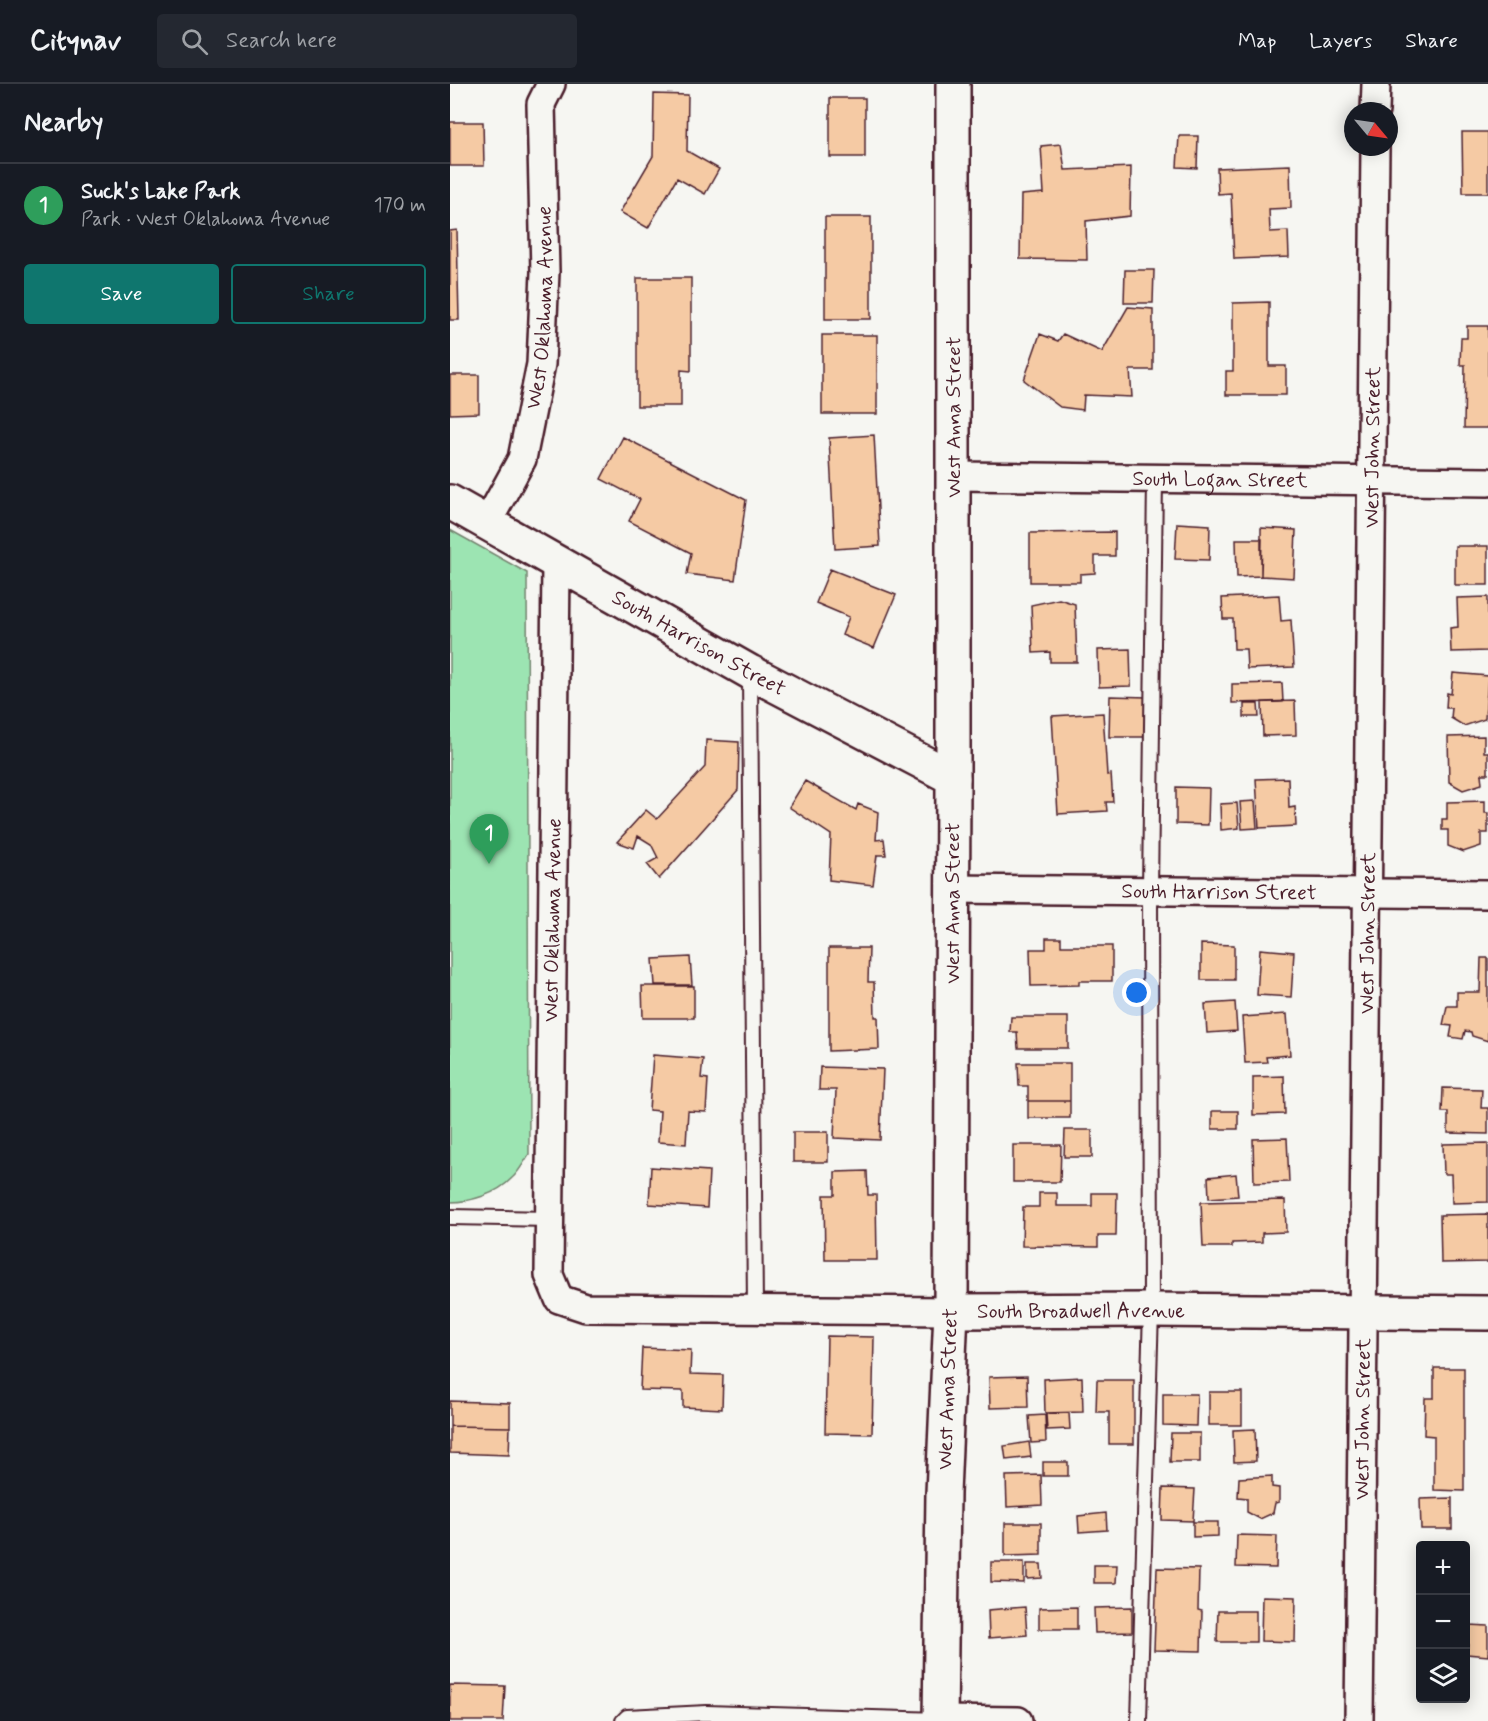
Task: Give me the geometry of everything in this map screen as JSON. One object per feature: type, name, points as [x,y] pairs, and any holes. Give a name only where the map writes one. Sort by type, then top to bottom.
[{"type":"main road","name":"West Anna Street","points":[[940,1721],[943,1493],[951,1311],[953,84]]},
{"type":"main road","name":"South Harrison Street","points":[[450,502],[750,672],[953,778]]},
{"type":"main road","name":"South Broadwell Avenue","points":[[951,1311],[1488,1313]]},
{"type":"street","name":"West Oklahoma Avenue","points":[[487,523],[522,459],[541,364],[545,272],[541,104],[551,84]]},
{"type":"street","points":[[1375,102],[1376,84]]},
{"type":"street","name":"West John Street","points":[[1359,1721],[1375,156]]},
{"type":"street","name":"South Logan Street","points":[[953,476],[1488,482]]},
{"type":"street","name":"West Oklahoma Avenue","points":[[549,1275],[556,564]]},
{"type":"street","name":"South Harrison Street","points":[[951,890],[1488,894]]},
{"type":"street","name":"South Broadwell Avenue","points":[[549,1275],[559,1299],[586,1308],[951,1311]]},
{"type":"street","points":[[940,1721],[1018,1721]]},
{"type":"lane","points":[[1139,1721],[1151,1310],[1150,891],[1155,479]]},
{"type":"lane","points":[[750,672],[754,1310]]},
{"type":"lane","points":[[450,1217],[549,1219]]},
{"type":"lane","points":[[623,1721],[627,1718],[706,1713],[940,1721]]},
{"type":"green space","points":[[450,530],[527,573],[529,1154],[515,1176],[506,1184],[475,1199],[450,1202]]},
{"type":"building","points":[[654,94],[688,95],[687,151],[719,169],[705,194],[677,178],[648,228],[620,212],[653,156]]},
{"type":"building","points":[[830,98],[865,98],[865,157],[830,157]]},
{"type":"building","points":[[450,122],[483,122],[484,166],[450,166]]},
{"type":"building","points":[[1462,132],[1488,132],[1488,193],[1463,193]]},
{"type":"building","points":[[1179,136],[1198,136],[1197,168],[1177,167]]},
{"type":"building","points":[[1061,144],[1065,170],[1131,167],[1130,216],[1086,221],[1087,260],[1020,259],[1021,195],[1044,193],[1041,146]]},
{"type":"building","points":[[1290,165],[1291,208],[1269,209],[1270,232],[1288,231],[1289,257],[1234,259],[1231,193],[1218,194],[1217,168]]},
{"type":"building","points":[[825,217],[871,217],[871,319],[825,319]]},
{"type":"building","points":[[457,230],[459,320],[450,320],[450,231]]},
{"type":"building","points":[[1125,270],[1154,270],[1153,303],[1124,303]]},
{"type":"building","points":[[637,278],[691,278],[691,371],[681,370],[681,406],[637,406]]},
{"type":"building","points":[[1269,302],[1269,366],[1286,366],[1286,395],[1226,395],[1226,371],[1233,371],[1233,303]]},
{"type":"building","points":[[1128,307],[1153,309],[1153,370],[1130,370],[1132,397],[1084,395],[1083,410],[1060,407],[1024,380],[1040,334],[1058,341],[1063,334],[1102,352]]},
{"type":"building","points":[[1467,326],[1488,326],[1488,428],[1464,428],[1465,365],[1460,365],[1461,338],[1467,338]]},
{"type":"building","points":[[822,335],[877,335],[877,414],[822,414]]},
{"type":"building","points":[[450,375],[479,375],[479,413],[450,414]]},
{"type":"building","points":[[874,435],[880,546],[835,549],[829,438]]},
{"type":"building","points":[[623,437],[746,500],[735,580],[687,574],[691,553],[629,521],[640,499],[601,479]]},
{"type":"building","points":[[1177,523],[1210,525],[1209,560],[1175,559]]},
{"type":"building","points":[[1261,528],[1296,530],[1294,578],[1261,576]]},
{"type":"building","points":[[1115,532],[1115,556],[1095,556],[1095,573],[1080,574],[1080,582],[1030,582],[1030,533]]},
{"type":"building","points":[[1236,539],[1262,539],[1261,576],[1237,577]]},
{"type":"building","points":[[1455,546],[1488,546],[1488,585],[1455,585]]},
{"type":"building","points":[[830,569],[896,595],[874,648],[842,635],[849,617],[816,603]]},
{"type":"building","points":[[1279,595],[1281,621],[1291,620],[1294,667],[1247,669],[1246,649],[1234,649],[1233,619],[1223,619],[1222,598]]},
{"type":"building","points":[[1488,597],[1488,651],[1451,652],[1450,628],[1458,627],[1457,598]]},
{"type":"building","points":[[1059,599],[1075,604],[1077,662],[1050,662],[1050,652],[1033,653],[1031,605]]},
{"type":"building","points":[[1130,649],[1131,686],[1099,687],[1098,650]]},
{"type":"building","points":[[1453,673],[1488,676],[1485,719],[1464,726],[1451,718],[1452,708],[1446,708],[1447,693],[1451,694]]},
{"type":"building","points":[[1282,683],[1283,702],[1232,703],[1232,684]]},
{"type":"building","points":[[1110,696],[1147,697],[1146,737],[1109,737]]},
{"type":"building","points":[[1295,701],[1296,735],[1263,736],[1262,702]]},
{"type":"building","points":[[1244,704],[1258,704],[1259,717],[1244,717]]},
{"type":"building","points":[[1103,713],[1107,775],[1111,774],[1113,802],[1106,802],[1107,811],[1058,814],[1052,716]]},
{"type":"building","points":[[1484,736],[1484,752],[1488,752],[1488,774],[1481,774],[1482,784],[1463,790],[1449,782],[1448,737]]},
{"type":"building","points":[[706,740],[739,742],[738,790],[659,879],[647,864],[658,858],[651,844],[638,836],[634,848],[617,842],[646,810],[657,819],[705,767]]},
{"type":"building","points":[[1288,778],[1289,808],[1295,807],[1296,826],[1259,828],[1256,779]]},
{"type":"building","points":[[805,781],[856,810],[858,804],[878,812],[876,840],[884,839],[886,855],[877,855],[873,885],[829,880],[831,835],[789,807]]},
{"type":"building","points":[[1176,787],[1209,788],[1208,825],[1176,824]]},
{"type":"building","points":[[1255,801],[1257,828],[1242,829],[1240,802]]},
{"type":"building","points":[[1485,801],[1485,813],[1488,813],[1488,833],[1481,833],[1481,846],[1463,852],[1448,846],[1448,830],[1442,830],[1442,819],[1447,819],[1447,802]]},
{"type":"building","points":[[1237,803],[1239,828],[1221,830],[1220,804]]},
{"type":"building","points":[[1046,938],[1061,938],[1061,946],[1112,946],[1112,981],[1079,981],[1079,985],[1031,986],[1030,949],[1046,949]]},
{"type":"building","points":[[1201,944],[1234,945],[1234,980],[1201,980]]},
{"type":"building","points":[[829,948],[869,948],[868,982],[874,982],[879,1049],[829,1051]]},
{"type":"building","points":[[1260,949],[1294,952],[1291,997],[1257,995]]},
{"type":"building","points":[[690,957],[692,985],[655,985],[653,959]]},
{"type":"building","points":[[1481,958],[1488,958],[1488,1041],[1465,1031],[1463,1039],[1450,1037],[1452,1026],[1443,1025],[1447,1006],[1457,1006],[1457,992],[1480,992]]},
{"type":"building","points":[[642,986],[694,986],[694,1018],[643,1018]]},
{"type":"building","points":[[1235,1002],[1237,1031],[1207,1033],[1205,1004]]},
{"type":"building","points":[[1287,1014],[1290,1055],[1266,1057],[1267,1062],[1245,1063],[1242,1017]]},
{"type":"building","points":[[1011,1017],[1068,1017],[1068,1048],[1018,1048],[1017,1032],[1010,1032]]},
{"type":"building","points":[[653,1055],[703,1059],[701,1078],[708,1079],[706,1112],[688,1111],[686,1144],[658,1142],[660,1111],[649,1110]]},
{"type":"building","points":[[1018,1063],[1070,1063],[1070,1101],[1028,1101],[1028,1086],[1019,1086]]},
{"type":"building","points":[[820,1067],[883,1069],[880,1140],[834,1138],[836,1090],[819,1090]]},
{"type":"building","points":[[1284,1076],[1285,1114],[1253,1115],[1253,1077]]},
{"type":"building","points":[[1443,1088],[1482,1089],[1481,1108],[1488,1108],[1488,1134],[1448,1133],[1448,1112],[1442,1112]]},
{"type":"building","points":[[1028,1101],[1070,1101],[1070,1118],[1028,1118]]},
{"type":"building","points":[[1212,1111],[1238,1111],[1238,1129],[1212,1129]]},
{"type":"building","points":[[1065,1130],[1092,1130],[1092,1157],[1064,1157]]},
{"type":"building","points":[[793,1132],[828,1132],[828,1162],[793,1162]]},
{"type":"building","points":[[1287,1138],[1289,1182],[1254,1183],[1253,1139]]},
{"type":"building","points":[[1488,1143],[1488,1202],[1452,1203],[1451,1174],[1444,1174],[1443,1144]]},
{"type":"building","points":[[1013,1145],[1061,1145],[1060,1182],[1013,1182]]},
{"type":"building","points":[[651,1167],[709,1171],[707,1208],[649,1204]]},
{"type":"building","points":[[867,1171],[868,1195],[876,1195],[877,1260],[825,1260],[824,1195],[835,1195],[835,1172]]},
{"type":"building","points":[[1236,1174],[1238,1196],[1209,1198],[1208,1177]]},
{"type":"building","points":[[1039,1193],[1057,1193],[1057,1206],[1092,1206],[1092,1193],[1117,1193],[1116,1236],[1098,1236],[1098,1247],[1022,1246],[1023,1207],[1039,1207]]},
{"type":"building","points":[[1285,1200],[1286,1232],[1262,1233],[1262,1242],[1232,1243],[1232,1247],[1203,1247],[1201,1202]]},
{"type":"building","points":[[1488,1214],[1488,1262],[1441,1263],[1440,1215]]},
{"type":"building","points":[[827,1336],[874,1337],[872,1434],[825,1433]]},
{"type":"building","points":[[642,1348],[691,1350],[690,1374],[723,1375],[722,1409],[683,1407],[683,1391],[640,1390]]},
{"type":"building","points":[[1434,1368],[1464,1368],[1464,1491],[1434,1490],[1434,1436],[1424,1435],[1425,1398],[1434,1398]]},
{"type":"building","points":[[1027,1376],[1028,1407],[990,1408],[989,1377]]},
{"type":"building","points":[[1082,1377],[1083,1412],[1045,1413],[1044,1379]]},
{"type":"building","points":[[1097,1380],[1134,1380],[1134,1444],[1109,1444],[1109,1412],[1096,1412]]},
{"type":"building","points":[[1209,1392],[1242,1392],[1242,1425],[1209,1425]]},
{"type":"building","points":[[1163,1394],[1197,1394],[1196,1426],[1163,1425]]},
{"type":"building","points":[[450,1401],[510,1403],[510,1427],[450,1426]]},
{"type":"building","points":[[1069,1413],[1070,1429],[1047,1430],[1046,1414]]},
{"type":"building","points":[[1045,1415],[1046,1442],[1031,1443],[1029,1416]]},
{"type":"building","points":[[450,1426],[510,1427],[509,1455],[450,1453]]},
{"type":"building","points":[[1255,1429],[1256,1461],[1234,1462],[1233,1430]]},
{"type":"building","points":[[1171,1433],[1200,1433],[1200,1462],[1170,1462]]},
{"type":"building","points":[[1029,1442],[1031,1457],[1006,1460],[1004,1446]]},
{"type":"building","points":[[1043,1462],[1068,1462],[1068,1476],[1043,1476]]},
{"type":"building","points":[[1041,1475],[1042,1505],[1007,1507],[1006,1476]]},
{"type":"building","points":[[1272,1476],[1272,1487],[1279,1488],[1279,1502],[1275,1503],[1273,1513],[1260,1519],[1247,1512],[1247,1498],[1238,1497],[1239,1478]]},
{"type":"building","points":[[1163,1488],[1195,1489],[1193,1521],[1162,1520]]},
{"type":"building","points":[[1452,1498],[1452,1529],[1421,1529],[1420,1499]]},
{"type":"building","points":[[1106,1513],[1107,1530],[1079,1532],[1078,1516]]},
{"type":"building","points":[[1193,1522],[1218,1522],[1218,1536],[1193,1537]]},
{"type":"building","points":[[1005,1523],[1041,1523],[1041,1555],[1005,1556]]},
{"type":"building","points":[[1237,1535],[1277,1536],[1276,1568],[1236,1567]]},
{"type":"building","points":[[991,1562],[1024,1562],[1024,1583],[991,1582]]},
{"type":"building","points":[[1027,1564],[1041,1564],[1042,1578],[1027,1579]]},
{"type":"building","points":[[1094,1565],[1117,1565],[1116,1583],[1094,1583]]},
{"type":"building","points":[[1157,1568],[1199,1569],[1198,1610],[1202,1611],[1201,1651],[1154,1650]]},
{"type":"building","points":[[1262,1596],[1296,1597],[1295,1642],[1261,1641]]},
{"type":"building","points":[[1025,1607],[1027,1635],[989,1638],[988,1610]]},
{"type":"building","points":[[1077,1607],[1077,1629],[1039,1629],[1039,1608]]},
{"type":"building","points":[[1132,1607],[1132,1632],[1095,1633],[1094,1608]]},
{"type":"building","points":[[1218,1611],[1256,1611],[1256,1642],[1217,1642]]},
{"type":"building","points":[[1470,1625],[1488,1626],[1488,1656],[1470,1654]]},
{"type":"building","points":[[450,1685],[505,1686],[503,1721],[450,1721]]},
{"type":"place","name":"Suck's Lake Park","points":[[489,864]]}]
